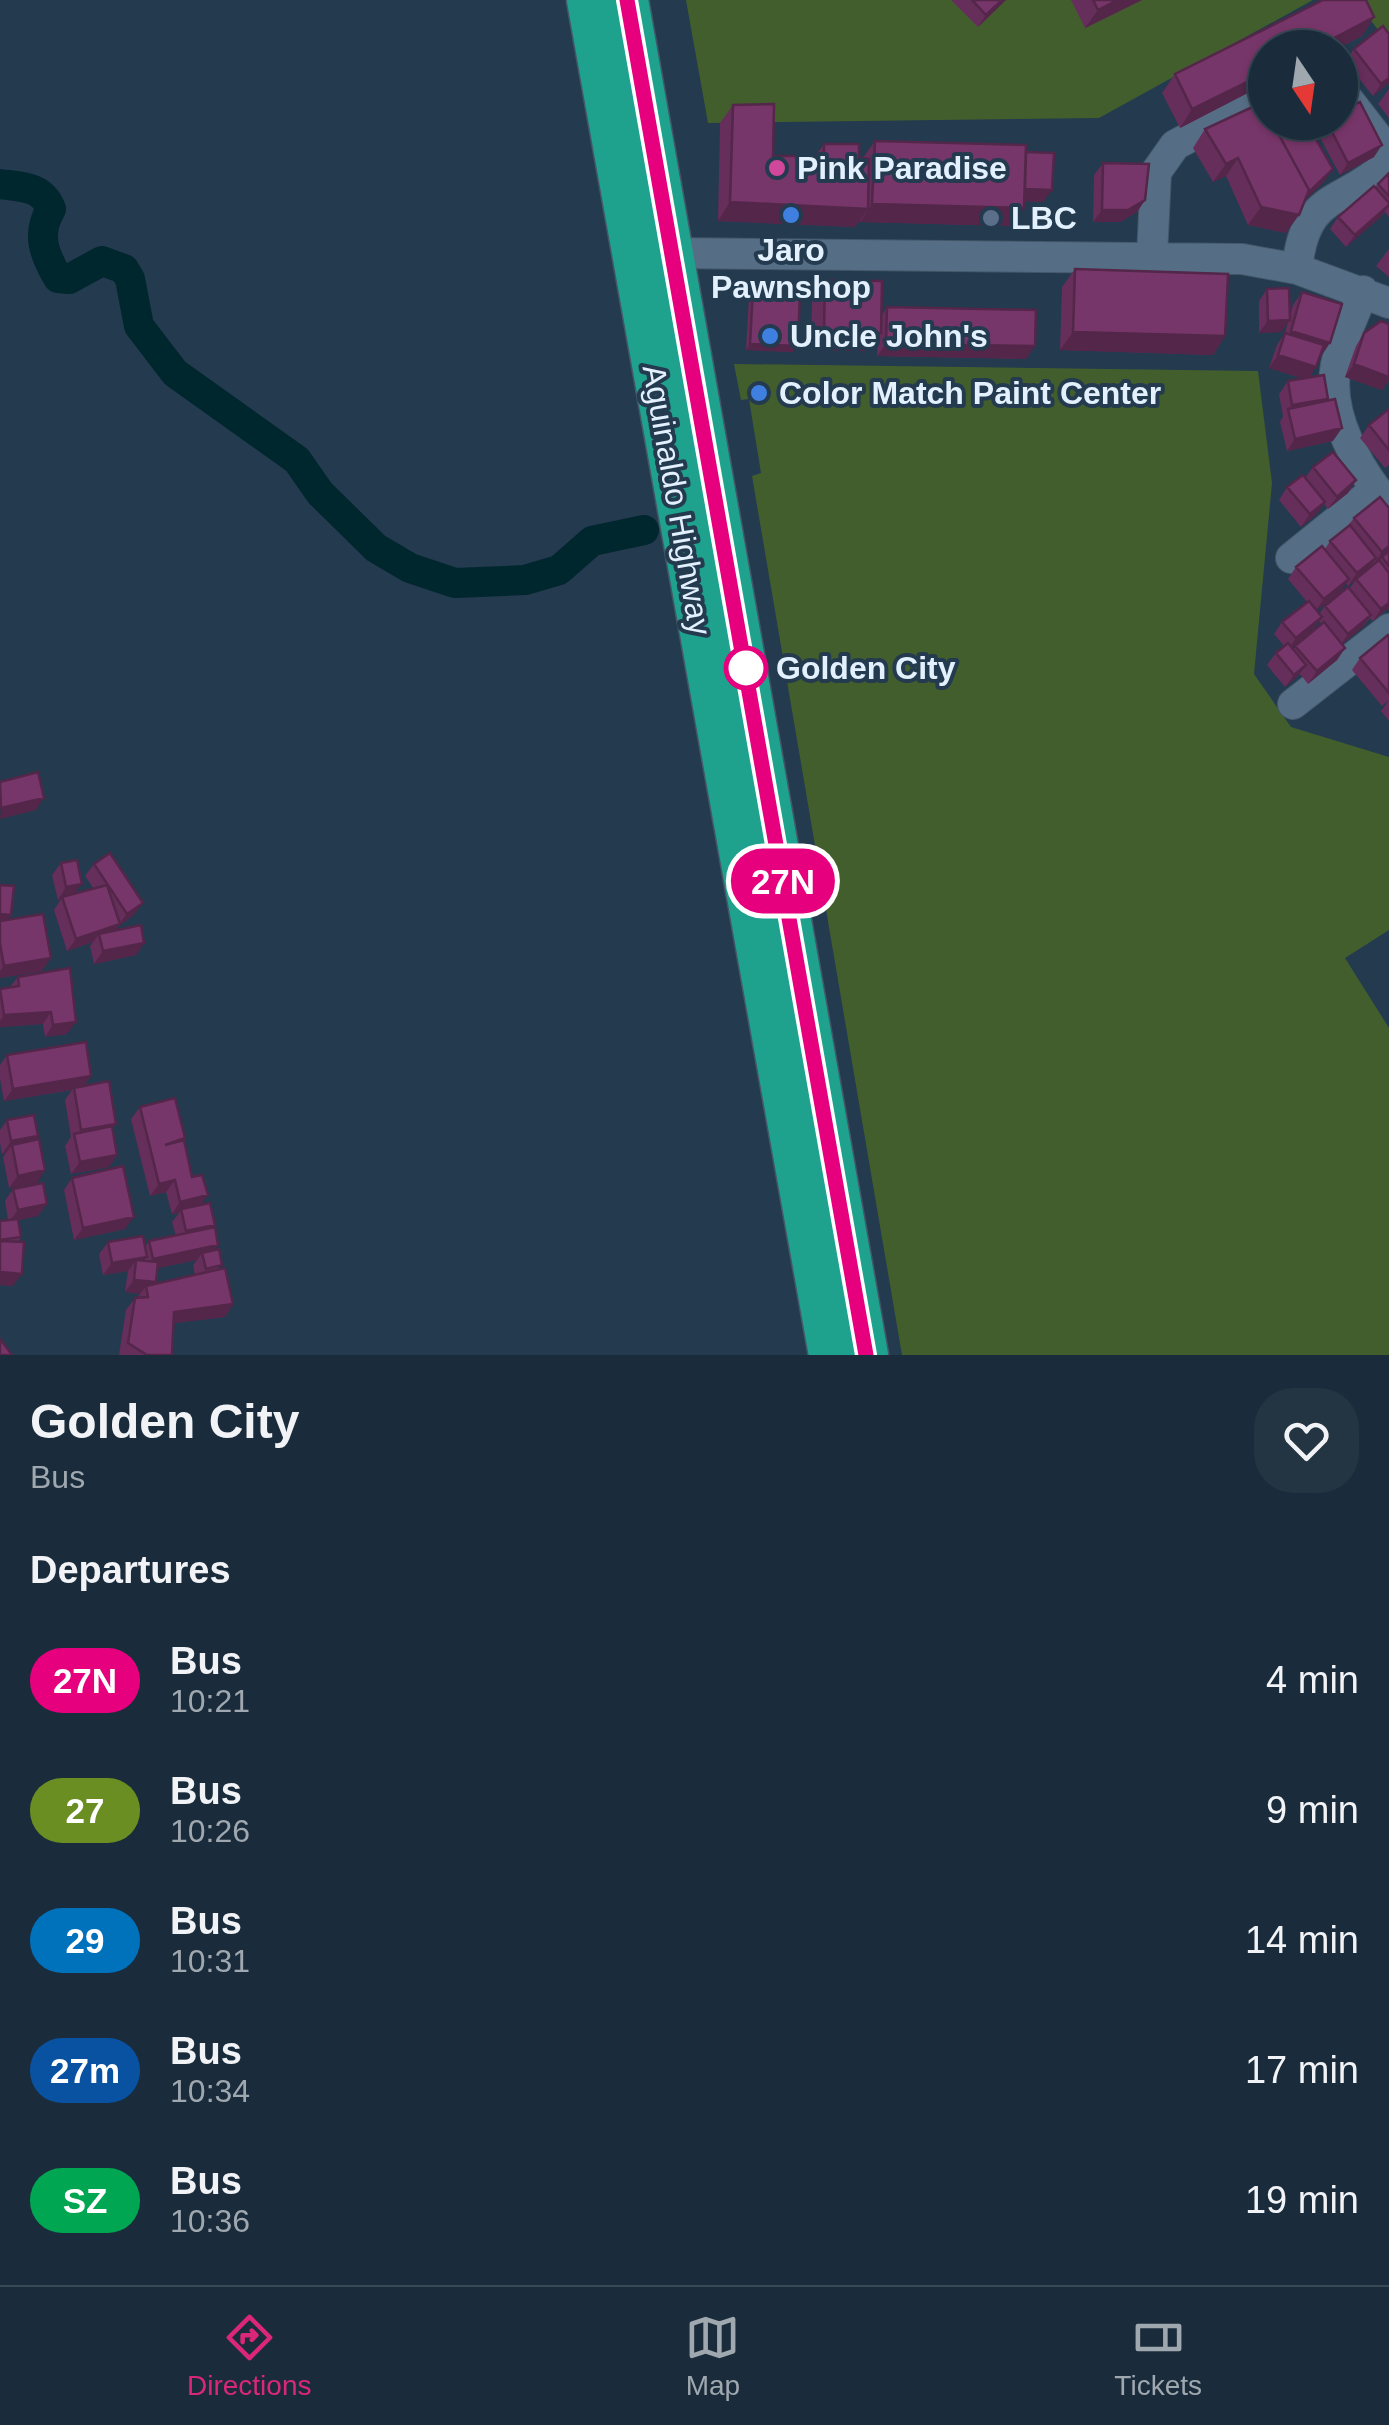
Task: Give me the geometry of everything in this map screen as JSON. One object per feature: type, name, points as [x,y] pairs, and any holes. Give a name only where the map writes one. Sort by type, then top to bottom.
[{"type":"highway","name":"Aguinaldo Highway","points":[[588,0],[830,1355]]},
{"type":"highway","name":"Aguinaldo Highway","points":[[627,0],[866,1355]]},
{"type":"street","points":[[1152,256],[1156,172],[1174,145],[1248,106]]},
{"type":"street","points":[[1297,269],[1305,230],[1316,214],[1344,190],[1371,179],[1386,165],[1384,146],[1358,112]]},
{"type":"street","points":[[670,253],[1242,260],[1297,269],[1376,297],[1336,365],[1335,394],[1351,451],[1382,498],[1291,558]]},
{"type":"street","points":[[1293,704],[1389,629]]},
{"type":"green space","points":[[686,0],[1313,0],[1259,30],[1248,30],[1248,36],[1099,118],[708,123]]},
{"type":"green space","points":[[1355,0],[1389,0],[1389,44]]},
{"type":"green space","points":[[734,364],[1258,371],[1272,483],[1254,674],[1291,727],[1389,757],[1389,930],[1345,958],[1389,1028],[1389,1355],[902,1355],[752,476],[761,473],[749,399],[741,400]]},
{"type":"building","points":[[972,0],[1002,0],[986,15]]},
{"type":"building","points":[[1093,0],[1118,0],[1098,10]]},
{"type":"building","points":[[1323,0],[1366,0],[1374,17],[1349,30],[1263,30]]},
{"type":"building","points":[[1383,26],[1389,34],[1389,78],[1381,84],[1358,54],[1358,46]]},
{"type":"building","points":[[1248,38],[1248,81],[1192,109],[1175,74]]},
{"type":"building","points":[[1358,103],[1382,145],[1348,163],[1336,140],[1358,140]]},
{"type":"building","points":[[774,104],[773,156],[824,156],[824,144],[859,144],[859,158],[869,159],[868,209],[730,202],[733,105]]},
{"type":"building","points":[[1248,109],[1248,140],[1282,140],[1309,190],[1299,215],[1261,207],[1238,158],[1226,164],[1205,129]]},
{"type":"building","points":[[1282,140],[1316,140],[1333,169],[1308,193]]},
{"type":"building","points":[[875,141],[1026,145],[1024,208],[872,204]]},
{"type":"building","points":[[1026,152],[1054,153],[1052,190],[1025,189]]},
{"type":"building","points":[[1103,163],[1149,164],[1145,200],[1128,210],[1102,210]]},
{"type":"building","points":[[1389,173],[1389,196],[1378,184]]},
{"type":"building","points":[[1374,186],[1389,205],[1355,235],[1338,217]]},
{"type":"building","points":[[1075,269],[1228,274],[1225,336],[1073,332]]},
{"type":"building","points":[[825,280],[882,281],[881,333],[824,332]]},
{"type":"building","points":[[1289,288],[1290,320],[1268,321],[1267,289]]},
{"type":"building","name":"Uncle John's","points":[[753,289],[800,291],[798,346],[750,344]]},
{"type":"building","points":[[1302,292],[1342,304],[1330,343],[1291,331]]},
{"type":"building","points":[[887,307],[1036,310],[1035,346],[886,344]]},
{"type":"building","points":[[1381,321],[1389,324],[1389,377],[1354,364],[1364,333]]},
{"type":"building","points":[[1285,333],[1324,345],[1316,367],[1278,355]]},
{"type":"building","points":[[1324,375],[1328,399],[1292,405],[1288,381]]},
{"type":"building","points":[[1335,399],[1342,428],[1295,439],[1288,409]]},
{"type":"building","points":[[1389,409],[1389,450],[1369,425]]},
{"type":"building","points":[[1333,452],[1356,480],[1337,497],[1313,467]]},
{"type":"building","points":[[1303,475],[1325,502],[1310,514],[1287,487]]},
{"type":"building","points":[[1380,497],[1389,508],[1389,546],[1382,552],[1354,518]]},
{"type":"building","points":[[1350,525],[1376,558],[1357,573],[1330,541]]},
{"type":"building","points":[[1322,546],[1349,579],[1324,599],[1296,567]]},
{"type":"building","points":[[1379,560],[1389,573],[1389,603],[1381,609],[1356,579]]},
{"type":"building","points":[[1348,587],[1371,615],[1348,634],[1325,606]]},
{"type":"building","points":[[1309,601],[1322,617],[1296,638],[1282,622]]},
{"type":"building","points":[[1324,622],[1345,648],[1317,671],[1295,646]]},
{"type":"building","points":[[1389,636],[1389,693],[1360,658]]},
{"type":"building","points":[[1288,643],[1306,665],[1294,675],[1276,653]]},
{"type":"building","points":[[38,772],[44,798],[1,808],[0,782]]},
{"type":"building","points":[[110,853],[143,903],[127,914],[94,864]]},
{"type":"building","points":[[77,860],[82,884],[66,887],[61,863]]},
{"type":"building","points":[[0,885],[14,886],[11,915],[0,914]]},
{"type":"building","points":[[107,885],[120,924],[76,939],[62,897]]},
{"type":"building","points":[[43,914],[51,958],[4,966],[0,921]]},
{"type":"building","points":[[141,925],[144,943],[103,951],[99,934]]},
{"type":"building","points":[[70,968],[76,1022],[53,1025],[51,1012],[4,1015],[0,989],[19,986],[18,977]]},
{"type":"building","points":[[86,1042],[91,1076],[13,1089],[7,1055]]},
{"type":"building","points":[[109,1081],[116,1124],[81,1130],[74,1088]]},
{"type":"building","points":[[175,1098],[185,1138],[165,1145],[184,1140],[192,1177],[202,1175],[208,1195],[180,1202],[175,1180],[159,1184],[140,1107]]},
{"type":"building","points":[[34,1115],[38,1136],[11,1141],[7,1120]]},
{"type":"building","points":[[112,1126],[117,1155],[80,1162],[74,1134]]},
{"type":"building","points":[[39,1139],[45,1170],[18,1176],[12,1145]]},
{"type":"building","points":[[123,1166],[134,1217],[83,1228],[72,1178]]},
{"type":"building","points":[[43,1183],[47,1204],[18,1210],[13,1189]]},
{"type":"building","points":[[210,1203],[215,1225],[186,1231],[181,1209]]},
{"type":"building","points":[[18,1219],[21,1237],[0,1240],[0,1221]]},
{"type":"building","points":[[215,1227],[218,1245],[153,1259],[149,1241]]},
{"type":"building","points":[[143,1236],[147,1257],[112,1263],[108,1242]]},
{"type":"building","points":[[0,1241],[24,1242],[22,1274],[0,1272]]},
{"type":"building","points":[[219,1249],[222,1265],[206,1269],[202,1253]]},
{"type":"building","points":[[136,1260],[158,1262],[156,1282],[134,1280]]},
{"type":"building","points":[[225,1268],[233,1304],[174,1312],[172,1355],[147,1355],[128,1343],[135,1298],[148,1297],[146,1286]]},
{"type":"building","points":[[0,1339],[12,1355],[0,1355]]},
{"type":"waterway","points":[[0,184],[30,189],[47,201],[51,209],[44,227],[44,244],[58,278],[69,279],[102,261],[124,269],[130,279],[139,326],[175,373],[297,460],[320,493],[376,548],[410,568],[455,583],[525,580],[559,570],[592,541],[644,530]]},
{"type":"bus line","name":"27N","points":[[627,0],[866,1355]]},
{"type":"place","name":"Pink Paradise","points":[[777,168]]},
{"type":"place","name":"Jaro Pawnshop","points":[[791,215]]},
{"type":"place","name":"LBC","points":[[991,218]]},
{"type":"place","name":"Uncle John's","points":[[770,336]]},
{"type":"place","name":"Color Match Paint Center","points":[[759,393]]},
{"type":"place","name":"Golden City","points":[[746,668]]}]
